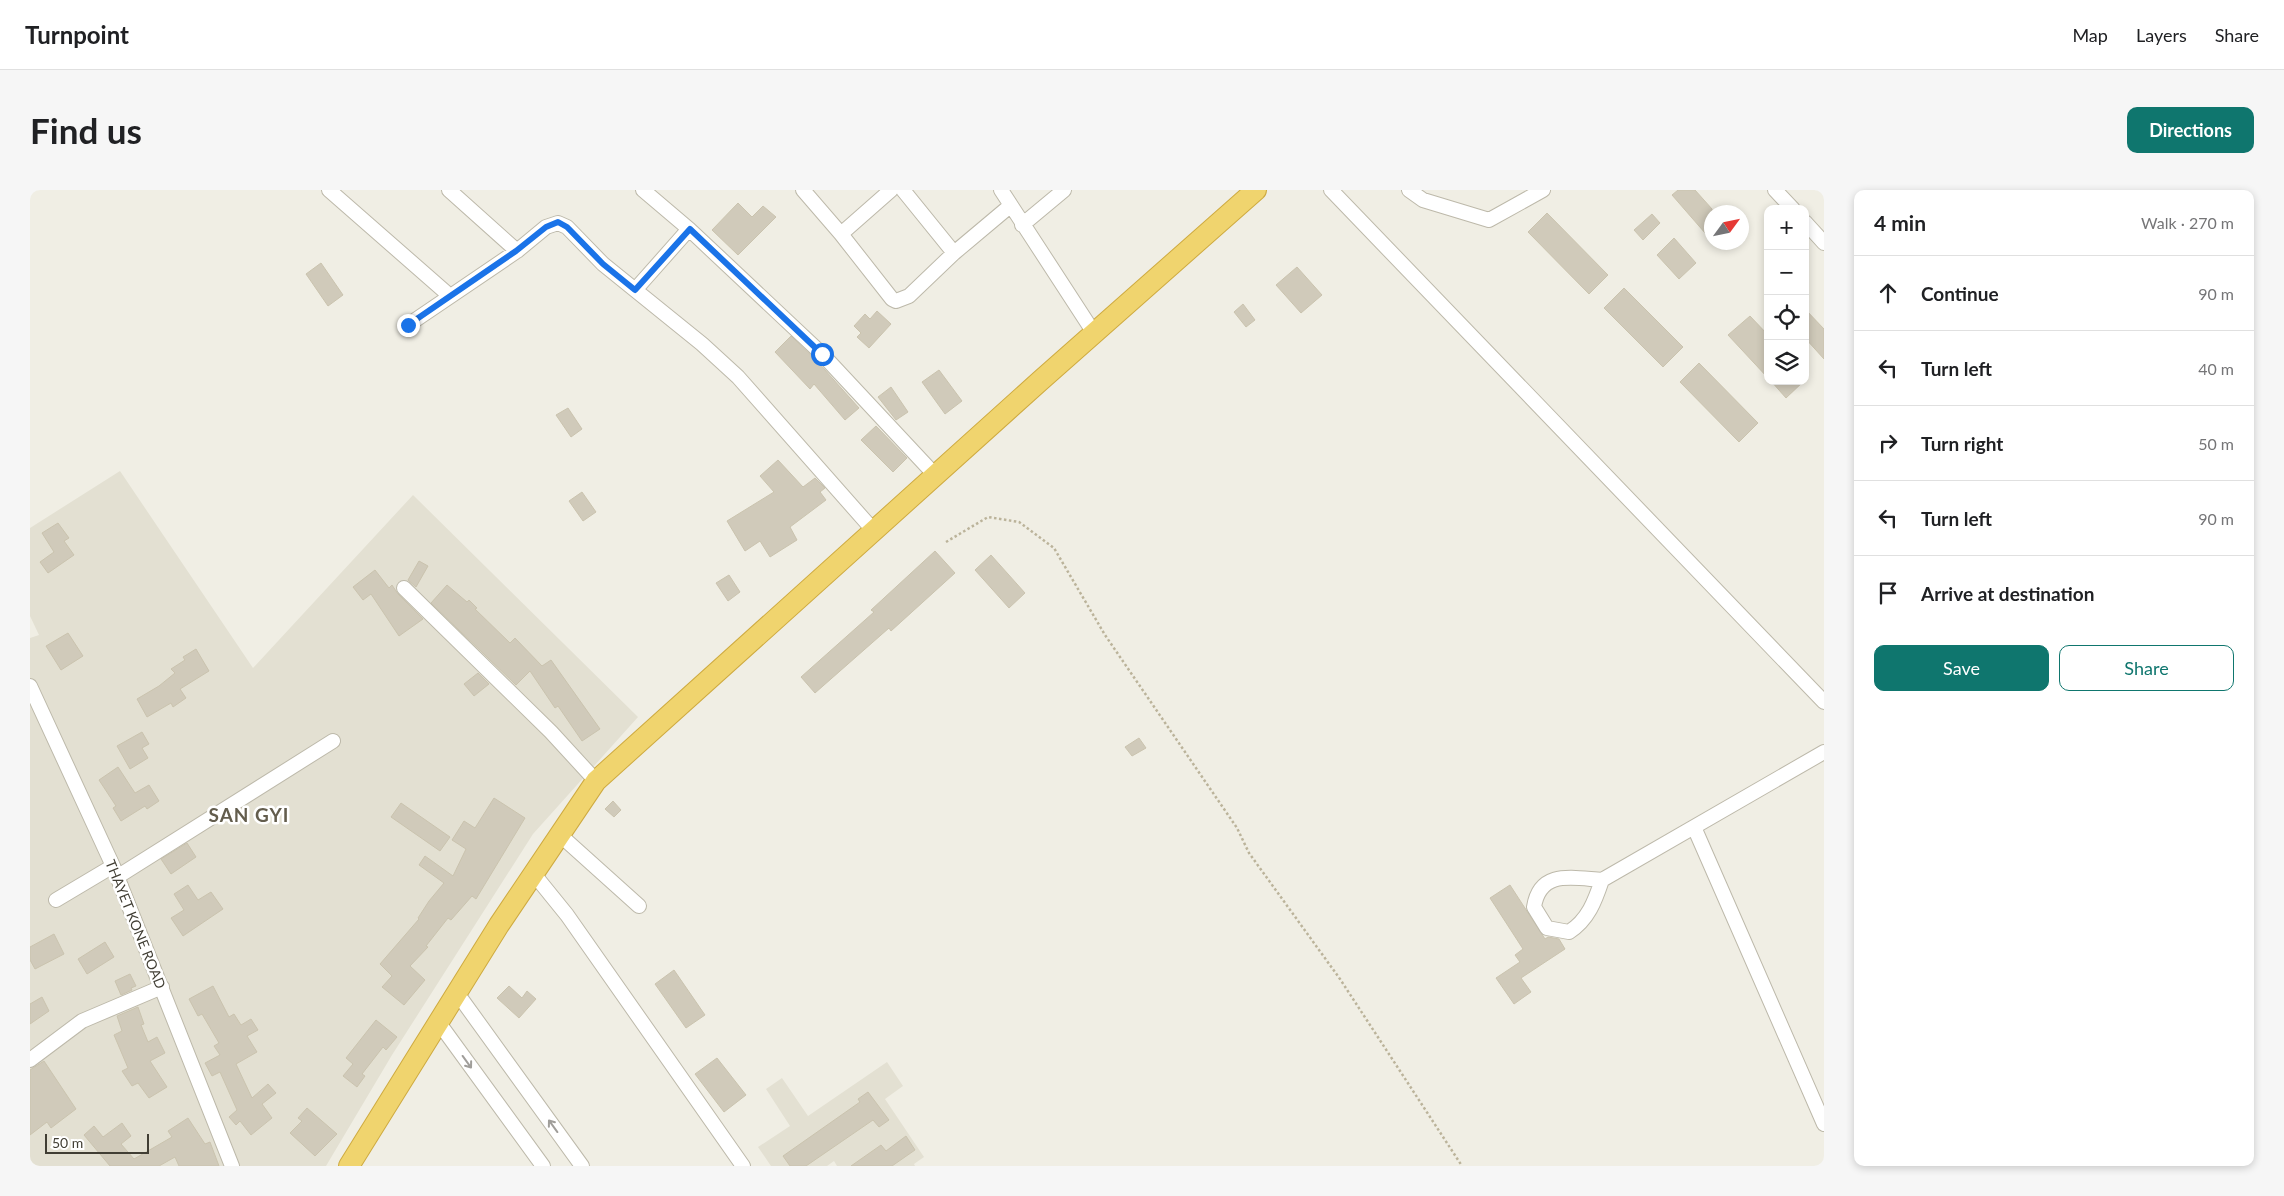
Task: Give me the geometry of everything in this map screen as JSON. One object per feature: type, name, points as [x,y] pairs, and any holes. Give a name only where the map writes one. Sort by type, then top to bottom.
[{"type":"highway","points":[[350,1166],[533,873],[596,781],[935,475],[1256,190]]},
{"type":"street","points":[[329,190],[450,296]]},
{"type":"street","points":[[449,190],[516,251]]},
{"type":"street","points":[[643,190],[690,229],[822,354],[935,475]]},
{"type":"street","points":[[803,190],[841,234],[892,299],[896,301],[909,296],[1010,206]]},
{"type":"street","points":[[841,234],[891,190]]},
{"type":"street","points":[[903,190],[954,254]]},
{"type":"street","points":[[1001,190],[1094,333]]},
{"type":"street","points":[[1022,225],[1064,190]]},
{"type":"street","points":[[1332,190],[1824,702]]},
{"type":"street","points":[[1409,190],[1423,200],[1489,220],[1543,190]]},
{"type":"street","points":[[1775,190],[1788,205]]},
{"type":"street","points":[[408,325],[516,251],[546,227],[558,222],[567,227],[603,264],[702,344],[738,376],[874,531]]},
{"type":"street","points":[[1809,226],[1824,242]]},
{"type":"street","points":[[635,290],[690,229]]},
{"type":"street","points":[[404,588],[551,732],[596,781]]},
{"type":"street","name":"THAYET KONE ROAD","points":[[30,686],[115,871],[232,1166]]},
{"type":"street","points":[[56,900],[115,871],[333,741]]},
{"type":"street","points":[[1602,880],[1593,906],[1578,926],[1568,932],[1547,928],[1534,908],[1536,893],[1550,880],[1564,877],[1602,880],[1824,752]]},
{"type":"street","points":[[1694,827],[1824,1124]]},
{"type":"street","points":[[560,835],[639,906]]},
{"type":"street","points":[[533,873],[566,915],[743,1166]]},
{"type":"street","points":[[30,1060],[82,1021],[162,987]]},
{"type":"street","points":[[457,992],[582,1166]]},
{"type":"street","points":[[439,1023],[543,1166]]},
{"type":"path","points":[[946,542],[988,518],[1019,522],[1054,548],[1106,635],[1237,828],[1249,853],[1340,979],[1462,1166]]},
{"type":"shaded area","points":[[120,471],[253,668],[413,495],[638,717],[533,834],[392,1055],[326,1166],[30,1166],[30,638],[39,635],[30,616],[30,528]]},
{"type":"shaded area","points":[[887,1062],[903,1086],[885,1099],[924,1157],[914,1164],[915,1166],[837,1166],[834,1161],[827,1166],[771,1166],[758,1147],[790,1126],[766,1089],[782,1078],[808,1116]]},
{"type":"building","points":[[1678,190],[1695,190],[1708,205],[1704,205],[1704,232],[1672,195]]},
{"type":"building","points":[[738,203],[752,217],[763,206],[776,217],[738,255],[712,230]]},
{"type":"building","points":[[1547,213],[1608,275],[1589,294],[1528,232]]},
{"type":"building","points":[[1652,214],[1660,223],[1643,240],[1634,230]]},
{"type":"building","points":[[1674,238],[1696,263],[1679,279],[1657,255]]},
{"type":"building","points":[[321,263],[343,295],[328,306],[306,274]]},
{"type":"building","points":[[1297,267],[1322,295],[1301,313],[1276,285]]},
{"type":"building","points":[[1624,288],[1683,347],[1663,367],[1604,308]]},
{"type":"building","points":[[1243,304],[1255,320],[1246,327],[1234,312]]},
{"type":"building","points":[[877,311],[891,324],[869,348],[857,337],[861,333],[854,326],[865,314],[870,319]]},
{"type":"building","points":[[1809,313],[1824,329],[1824,359],[1809,342]]},
{"type":"building","points":[[1750,316],[1764,331],[1764,374],[1728,335]]},
{"type":"building","points":[[791,336],[816,360],[859,408],[845,420],[814,384],[810,389],[775,352]]},
{"type":"building","points":[[1699,363],[1758,423],[1739,442],[1680,382]]},
{"type":"building","points":[[939,370],[962,401],[945,414],[922,382]]},
{"type":"building","points":[[1775,385],[1800,385],[1786,398]]},
{"type":"building","points":[[891,387],[908,412],[896,420],[878,397]]},
{"type":"building","points":[[568,408],[582,429],[571,437],[556,415]]},
{"type":"building","points":[[876,426],[907,458],[893,472],[861,440]]},
{"type":"building","points":[[778,460],[803,487],[815,478],[825,488],[820,492],[826,500],[790,527],[797,540],[770,557],[760,541],[745,551],[727,521],[774,492],[760,476]]},
{"type":"building","points":[[582,492],[596,512],[583,521],[569,501]]},
{"type":"building","points":[[58,523],[69,538],[64,541],[74,555],[48,573],[40,562],[54,552],[42,533]]},
{"type":"building","points":[[935,551],[955,573],[891,631],[889,628],[815,693],[801,677],[874,612],[871,610]]},
{"type":"building","points":[[991,555],[1025,593],[1009,608],[975,570]]},
{"type":"building","points":[[419,561],[428,566],[416,587],[408,580]]},
{"type":"building","points":[[375,570],[389,588],[392,585],[398,594],[423,619],[399,636],[371,594],[363,600],[353,587]]},
{"type":"building","points":[[729,575],[740,592],[728,601],[716,583]]},
{"type":"building","points":[[447,585],[467,602],[469,600],[477,608],[475,609],[510,643],[515,638],[542,666],[551,660],[600,729],[582,741],[558,706],[555,708],[530,671],[516,685],[431,603]]},
{"type":"building","points":[[68,633],[83,656],[61,670],[46,646]]},
{"type":"building","points":[[196,649],[209,671],[180,689],[186,698],[173,707],[171,703],[147,717],[137,699],[159,686],[175,673],[171,669],[185,660],[183,657]]},
{"type":"building","points":[[478,673],[489,684],[474,696],[464,684]]},
{"type":"building","points":[[142,732],[149,744],[142,748],[148,758],[130,769],[117,746]]},
{"type":"building","points":[[1139,738],[1146,748],[1132,756],[1125,747]]},
{"type":"building","points":[[118,767],[135,793],[149,785],[159,801],[147,809],[145,806],[121,821],[113,808],[116,806],[99,780]]},
{"type":"building","points":[[494,798],[525,818],[476,899],[472,896],[451,920],[448,918],[426,946],[428,947],[410,966],[425,980],[404,1005],[382,987],[392,976],[380,964],[419,919],[429,901],[444,883],[419,865],[425,856],[453,876],[466,849],[452,840],[464,821],[475,828]]},
{"type":"building","points":[[613,801],[621,810],[614,817],[605,809]]},
{"type":"building","points":[[401,803],[450,837],[440,851],[391,817]]},
{"type":"building","points":[[187,843],[196,857],[171,874],[161,859]]},
{"type":"building","points":[[188,885],[198,900],[211,892],[223,909],[183,936],[171,918],[184,910],[174,894]]},
{"type":"building","points":[[1510,885],[1545,939],[1548,937],[1559,939],[1565,949],[1521,978],[1531,992],[1514,1004],[1496,978],[1520,962],[1515,955],[1523,949],[1490,898]]},
{"type":"building","points":[[54,934],[64,954],[35,969],[30,960],[30,947]]},
{"type":"building","points":[[105,942],[114,957],[87,974],[78,959]]},
{"type":"building","points":[[674,970],[705,1015],[686,1028],[655,984]]},
{"type":"building","points":[[130,974],[136,986],[121,995],[115,981]]},
{"type":"building","points":[[213,986],[229,1017],[234,1014],[241,1025],[251,1019],[258,1030],[247,1036],[257,1052],[236,1064],[252,1098],[268,1084],[276,1093],[262,1104],[272,1118],[251,1135],[240,1121],[236,1125],[229,1117],[237,1110],[220,1072],[212,1076],[205,1063],[220,1055],[214,1046],[219,1043],[202,1014],[198,1016],[189,999]]},
{"type":"building","points":[[509,986],[522,998],[527,991],[536,999],[519,1018],[497,998]]},
{"type":"building","points":[[42,997],[49,1011],[30,1024],[30,1004]]},
{"type":"building","points":[[138,1007],[144,1024],[141,1025],[148,1042],[157,1037],[165,1053],[150,1061],[167,1087],[149,1098],[138,1083],[132,1086],[122,1071],[128,1068],[114,1035],[122,1031],[117,1016]]},
{"type":"building","points":[[376,1020],[397,1037],[386,1050],[383,1047],[362,1074],[365,1076],[357,1087],[343,1076],[353,1064],[346,1058]]},
{"type":"building","points":[[717,1058],[746,1095],[724,1112],[695,1074]]},
{"type":"building","points":[[44,1061],[76,1109],[51,1128],[47,1122],[30,1135],[30,1070]]},
{"type":"building","points":[[868,1092],[889,1120],[879,1127],[873,1120],[806,1166],[790,1166],[783,1156],[860,1102],[858,1099]]},
{"type":"building","points":[[307,1108],[337,1134],[315,1156],[290,1133],[302,1121],[298,1118]]},
{"type":"building","points":[[188,1118],[205,1144],[210,1142],[219,1166],[179,1166],[175,1157],[159,1166],[110,1166],[84,1135],[94,1126],[103,1137],[122,1123],[131,1136],[121,1144],[134,1159],[172,1137],[168,1131]]},
{"type":"building","points":[[906,1136],[915,1150],[892,1166],[851,1166],[881,1145],[886,1151]]},
{"type":"district","name":"SAN GYI","points":[[249,814]]},
{"type":"route","points":[[408,325],[516,251],[546,227],[558,222],[567,227],[603,264],[635,290],[690,229],[822,354]]}]
